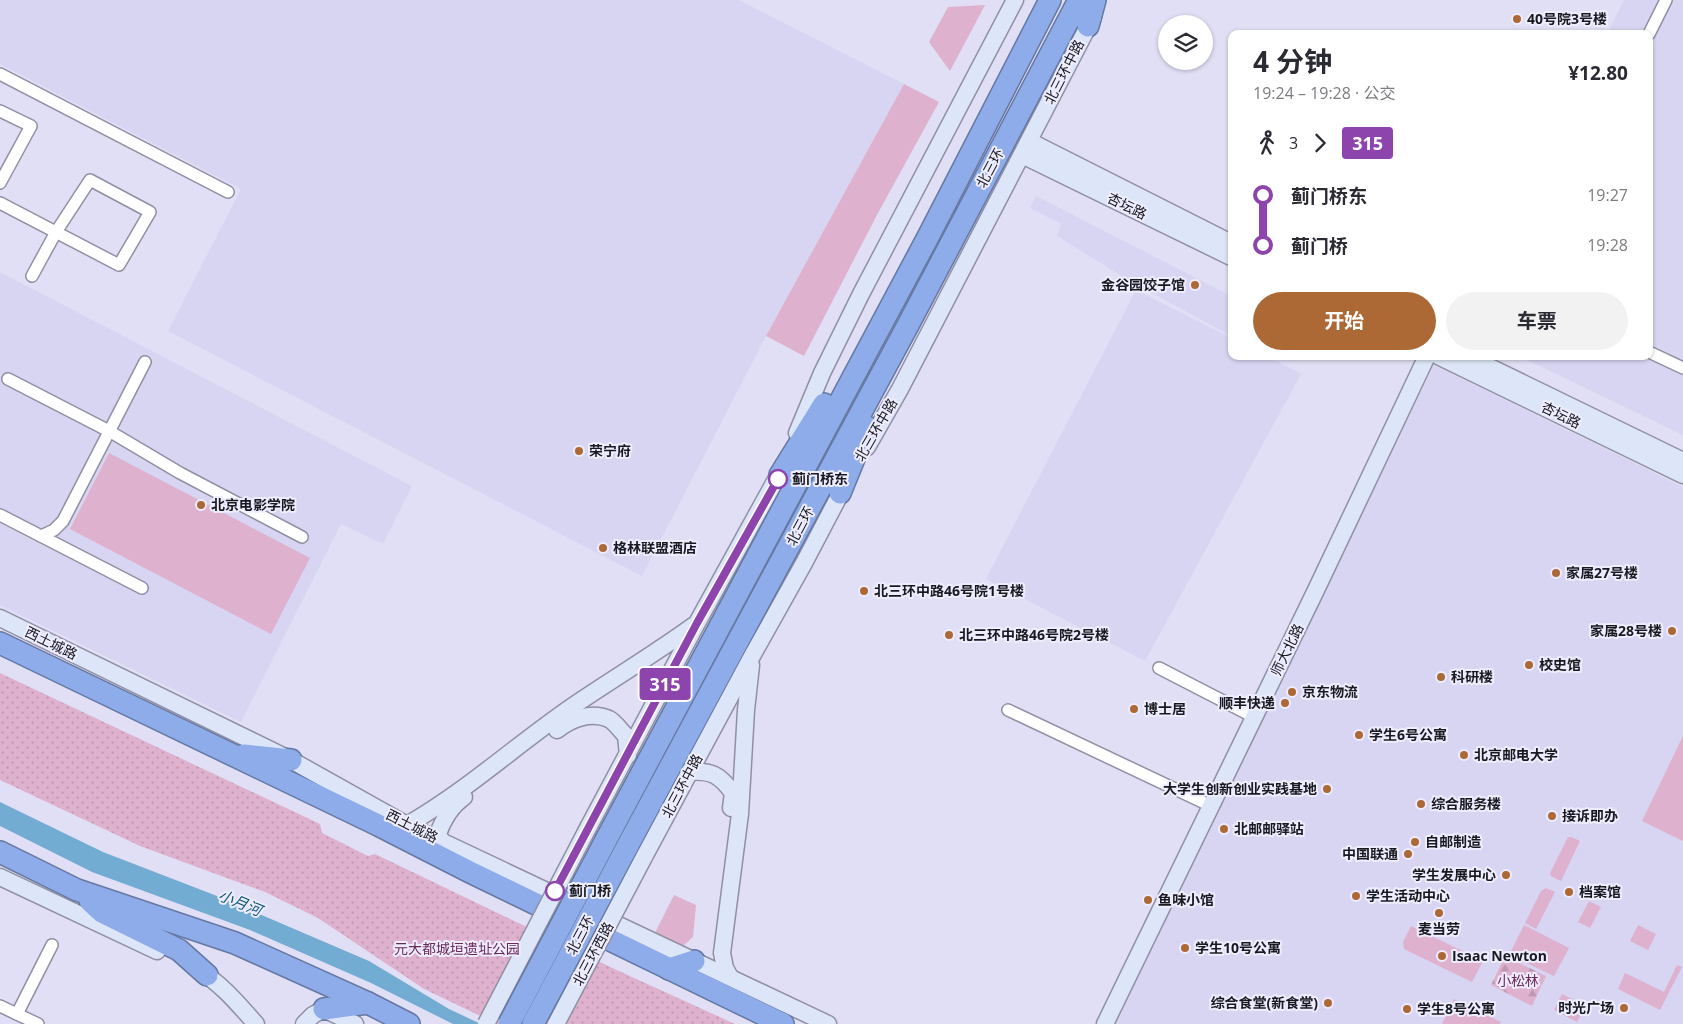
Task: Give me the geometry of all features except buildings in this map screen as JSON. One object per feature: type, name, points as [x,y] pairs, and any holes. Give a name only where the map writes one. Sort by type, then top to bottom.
[{"type":"highway","name":"北三环","points":[[509,1024],[928,237],[1050,0]]},
{"type":"highway","name":"北三环","points":[[533,1024],[635,852],[1079,0]]},
{"type":"highway","points":[[1088,26],[1095,0]]},
{"type":"highway","points":[[780,475],[928,237]]},
{"type":"highway","points":[[840,494],[908,327]]},
{"type":"highway","name":"西土城路","points":[[0,643],[378,825],[470,872],[783,1024]]},
{"type":"highway","points":[[229,753],[291,760]]},
{"type":"highway","points":[[378,825],[407,825]]},
{"type":"highway","points":[[441,840],[470,872]]},
{"type":"highway","points":[[0,852],[77,890],[235,943],[368,1003],[409,1024]]},
{"type":"highway","points":[[0,868],[42,873]]},
{"type":"highway","points":[[77,890],[102,912],[179,950],[207,975]]},
{"type":"highway","points":[[669,969],[694,961]]},
{"type":"highway","points":[[324,1009],[368,1003]]},
{"type":"street","points":[[486,1024],[697,623],[780,475],[822,373],[857,302],[1015,0]]},
{"type":"street","name":"北三环中路","points":[[635,852],[689,772],[840,494],[900,388],[1102,0]]},
{"type":"street","points":[[1651,30],[1666,0]]},
{"type":"street","points":[[0,74],[228,192]]},
{"type":"street","points":[[0,110],[31,126],[0,183]]},
{"type":"street","name":"杏坛路","points":[[1025,148],[1228,241]]},
{"type":"street","name":"杏坛路","points":[[1025,148],[1228,255]]},
{"type":"street","points":[[0,202],[56,232],[120,265],[150,212],[90,180],[56,232],[32,276]]},
{"type":"street","points":[[1653,354],[1683,368]]},
{"type":"street","name":"师大北路","points":[[1105,1024],[1424,360]]},
{"type":"street","name":"杏坛路","points":[[1446,360],[1683,475]]},
{"type":"street","name":"杏坛路","points":[[1475,360],[1683,461]]},
{"type":"street","points":[[41,536],[54,530],[63,521],[145,362]]},
{"type":"street","points":[[8,379],[109,431],[180,473],[302,537]]},
{"type":"street","points":[[0,516],[142,588]]},
{"type":"street","name":"西土城路","points":[[0,618],[291,760],[407,825],[828,1024]]},
{"type":"street","points":[[407,825],[434,810],[570,709],[661,650],[697,623]]},
{"type":"street","points":[[730,977],[725,968],[722,953],[740,814],[746,710],[752,656]]},
{"type":"street","points":[[1160,668],[1254,716]]},
{"type":"street","points":[[1008,710],[1211,806]]},
{"type":"street","points":[[441,840],[438,834],[456,803],[569,721],[592,715],[610,719],[626,736],[628,755]]},
{"type":"street","points":[[689,772],[704,771],[718,776],[733,793],[719,928],[710,954],[694,961]]},
{"type":"street","name":"北三环西路","points":[[556,1024],[635,852]]},
{"type":"street","points":[[0,877],[207,975],[256,1024]]},
{"type":"street","points":[[17,1014],[52,945]]},
{"type":"street","points":[[0,1006],[38,1024]]},
{"type":"street","points":[[304,1024],[324,1009],[355,1024]]},
{"type":"shaded area","points":[[0,0],[739,0],[904,84],[766,336],[642,576],[168,331],[241,189],[0,64]]},
{"type":"shaded area","points":[[1624,0],[1683,0],[1683,435],[1527,360],[1653,360],[1653,30],[1609,30]]},
{"type":"shaded area","points":[[1036,196],[1228,294],[1228,334],[1125,278],[1057,236],[1061,224],[1030,208]]},
{"type":"shaded area","name":"北京电影学院","points":[[0,272],[412,486],[383,544],[341,524],[241,722],[0,605]]},
{"type":"shaded area","points":[[1136,290],[1228,336],[1228,360],[1275,360],[1301,374],[1145,661],[986,579]]},
{"type":"shaded area","name":"北京邮电大学","points":[[1434,365],[1683,487],[1683,1024],[1113,1024]]},
{"type":"green space","points":[[985,5],[950,71],[929,42],[948,7]]},
{"type":"green space","points":[[904,84],[939,102],[878,213],[804,356],[766,336]]},
{"type":"green space","points":[[109,453],[310,558],[271,634],[70,529]]},
{"type":"green space","name":"元大都城垣遗址公园","points":[[0,673],[320,824],[322,833],[368,856],[375,854],[608,966],[735,1024],[497,1024],[424,989],[318,918],[265,892],[140,846],[0,780]]},
{"type":"green space","points":[[1683,736],[1683,841],[1642,821]]},
{"type":"green space","points":[[1568,837],[1580,841],[1561,881],[1551,876],[1550,873]]},
{"type":"green space","points":[[1546,888],[1555,892],[1536,929],[1525,923],[1541,891]]},
{"type":"green space","points":[[674,895],[696,905],[693,937],[683,946],[655,933]]},
{"type":"green space","points":[[1589,901],[1601,907],[1590,928],[1578,922]]},
{"type":"green space","points":[[1524,925],[1569,948],[1554,976],[1509,955]]},
{"type":"green space","points":[[1638,925],[1656,934],[1648,950],[1630,941]]},
{"type":"green space","points":[[1411,926],[1483,961],[1472,982],[1404,949],[1403,942]]},
{"type":"green space","name":"小松林","points":[[1505,956],[1546,976],[1532,1006],[1491,985]]},
{"type":"green space","points":[[1677,965],[1682,967],[1660,1010],[1618,989],[1625,973],[1664,992]]},
{"type":"green space","points":[[1562,994],[1586,1006],[1577,1022],[1554,1010]]},
{"type":"green space","points":[[1454,999],[1501,1022],[1500,1024],[1442,1024]]},
{"type":"water","points":[[0,802],[103,852],[217,896],[369,961],[449,1009],[481,1024],[453,1024],[371,983],[250,930],[92,872],[0,826]]},
{"type":"bus line","name":"315","points":[[555,891],[697,623],[778,479]]},
{"type":"place","name":"40号院3号楼","points":[[1517,19]]},
{"type":"place","name":"金谷园饺子馆","points":[[1195,285]]},
{"type":"place","name":"荣宁府","points":[[579,451]]},
{"type":"place","name":"蓟门桥东","points":[[778,479]]},
{"type":"place","name":"北京电影学院","points":[[201,505]]},
{"type":"place","name":"格林联盟酒店","points":[[603,548]]},
{"type":"place","name":"家属27号楼","points":[[1556,573]]},
{"type":"place","name":"北三环中路46号院1号楼","points":[[864,591]]},
{"type":"place","name":"家属28号楼","points":[[1672,631]]},
{"type":"place","name":"北三环中路46号院2号楼","points":[[949,635]]},
{"type":"place","name":"校史馆","points":[[1529,665]]},
{"type":"place","name":"科研楼","points":[[1441,677]]},
{"type":"place","name":"京东物流","points":[[1292,692]]},
{"type":"place","name":"顺丰快递","points":[[1285,703]]},
{"type":"place","name":"博士居","points":[[1134,709]]},
{"type":"place","name":"学生6号公寓","points":[[1359,735]]},
{"type":"place","name":"北京邮电大学","points":[[1464,755]]},
{"type":"place","name":"大学生创新创业实践基地","points":[[1327,789]]},
{"type":"place","name":"综合服务楼","points":[[1421,804]]},
{"type":"place","name":"接诉即办","points":[[1552,816]]},
{"type":"place","name":"北邮邮驿站","points":[[1224,829]]},
{"type":"place","name":"自邮制造","points":[[1415,842]]},
{"type":"place","name":"中国联通","points":[[1408,854]]},
{"type":"place","name":"学生发展中心","points":[[1506,875]]},
{"type":"place","name":"蓟门桥","points":[[555,891]]},
{"type":"place","name":"档案馆","points":[[1569,892]]},
{"type":"place","name":"学生活动中心","points":[[1356,896]]},
{"type":"place","name":"鱼味小馆","points":[[1148,900]]},
{"type":"place","name":"麦当劳","points":[[1439,913]]},
{"type":"place","name":"学生10号公寓","points":[[1185,948]]},
{"type":"place","name":"Isaac Newton","points":[[1442,956]]},
{"type":"place","name":"综合食堂(新食堂)","points":[[1328,1003]]},
{"type":"place","name":"时光广场","points":[[1624,1008]]},
{"type":"place","name":"学生8号公寓","points":[[1407,1009]]},
{"type":"water label","name":"小月河","points":[[240,903]]}]
